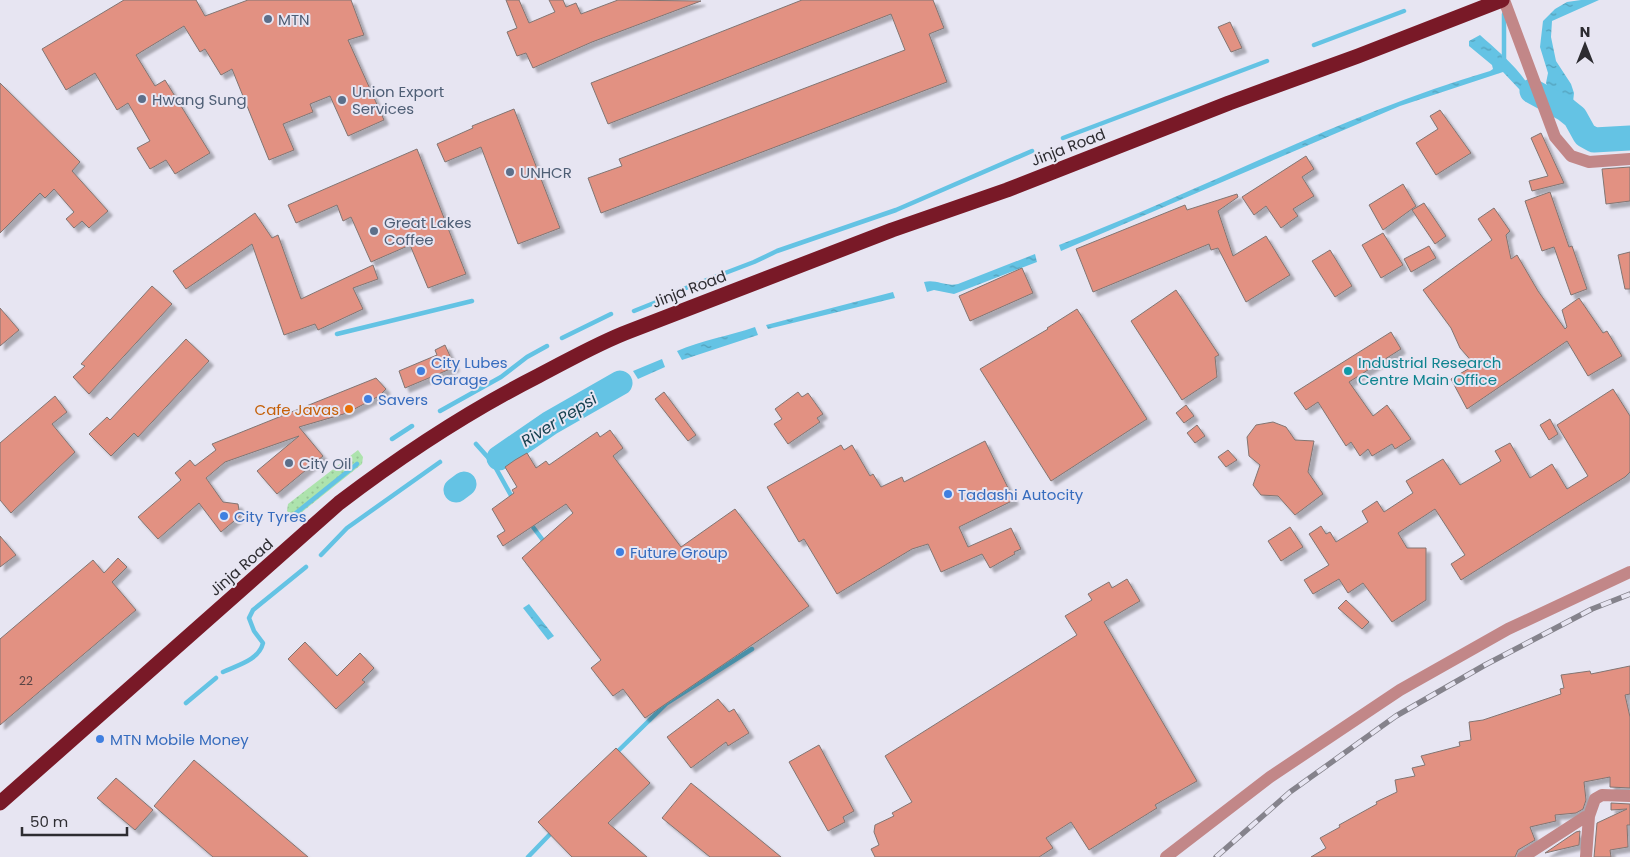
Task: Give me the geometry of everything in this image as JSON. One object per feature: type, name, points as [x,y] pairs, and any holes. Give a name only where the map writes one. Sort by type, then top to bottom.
[{"type":"highway","name":"Jinja Road","points":[[0,802],[339,503],[438,432],[599,343],[892,230],[1007,190],[1229,103],[1503,0]]},
{"type":"street","points":[[1503,0],[1555,137],[1571,156],[1589,162],[1630,159]]},
{"type":"street","points":[[1166,857],[1270,778],[1400,690],[1508,628],[1630,572]]},
{"type":"street","points":[[1586,857],[1589,816],[1597,797],[1630,796]]},
{"type":"street","points":[[1522,857],[1589,816]]},
{"type":"green space","points":[[358,450],[363,457],[362,464],[297,516],[291,515],[287,511],[288,504]]},
{"type":"water","points":[[1599,0],[1552,21],[1551,37],[1556,61],[1571,84],[1574,93],[1573,102],[1592,137],[1630,135],[1630,143],[1598,148],[1584,142],[1564,113],[1557,108],[1546,83],[1548,73],[1540,47],[1543,21],[1555,9],[1567,2]]},
{"type":"water","points":[[1480,35],[1519,72],[1533,96],[1520,90],[1503,72],[1400,106],[1061,251],[1059,245],[1167,201],[1326,131],[1380,109],[1490,71],[1493,69],[1492,65],[1469,46],[1469,41]]},
{"type":"water","points":[[1035,254],[1037,262],[954,294],[934,290],[927,292],[924,282],[933,281],[949,285],[958,284]]},
{"type":"water","points":[[893,292],[895,298],[768,329],[766,325]]},
{"type":"water","points":[[755,327],[758,335],[682,360],[677,351],[696,344]]},
{"type":"water","points":[[662,359],[665,367],[638,379],[633,371]]},
{"type":"water","points":[[618,379],[621,386],[563,424],[557,415]]},
{"type":"water","points":[[546,422],[550,428],[501,461],[497,454]]},
{"type":"water","points":[[529,604],[554,636],[548,640],[523,608]]},
{"type":"building","points":[[124,0],[196,0],[205,16],[248,0],[351,0],[364,35],[348,40],[384,120],[348,136],[330,96],[310,104],[313,112],[283,124],[294,150],[269,160],[232,69],[221,75],[205,49],[200,52],[184,26],[136,55],[155,86],[165,80],[210,153],[175,174],[166,160],[150,169],[137,148],[150,141],[128,103],[117,110],[95,73],[66,90],[42,49]]},
{"type":"building","points":[[506,0],[519,0],[529,23],[555,12],[549,0],[563,0],[566,7],[576,3],[581,14],[618,0],[701,1],[592,42],[533,68],[526,53],[517,56],[507,32],[517,28]]},
{"type":"building","points":[[802,0],[933,0],[944,28],[929,34],[947,82],[601,213],[588,178],[622,166],[619,159],[905,50],[891,14],[608,124],[591,83]]},
{"type":"building","points":[[1230,22],[1242,48],[1231,52],[1218,27]]},
{"type":"building","points":[[0,83],[80,162],[72,171],[108,211],[89,228],[82,221],[74,228],[66,219],[74,212],[54,189],[45,198],[40,193],[0,233]]},
{"type":"building","points":[[514,109],[560,228],[518,244],[481,147],[445,162],[437,144],[473,128],[472,126]]},
{"type":"building","points":[[1440,110],[1471,153],[1436,175],[1416,143],[1438,129],[1430,116]]},
{"type":"building","points":[[1541,133],[1564,183],[1532,191],[1529,181],[1548,176],[1531,138]]},
{"type":"building","points":[[417,149],[466,274],[428,288],[410,245],[371,262],[351,217],[343,221],[337,205],[296,223],[288,205]]},
{"type":"building","points":[[1306,156],[1314,169],[1302,177],[1314,196],[1293,209],[1298,216],[1281,228],[1266,206],[1254,215],[1242,197]]},
{"type":"building","points":[[1630,167],[1630,201],[1606,204],[1602,169]]},
{"type":"building","points":[[1403,184],[1416,206],[1383,230],[1369,205]]},
{"type":"building","points":[[1550,192],[1569,247],[1572,246],[1587,289],[1571,295],[1554,247],[1542,251],[1525,201]]},
{"type":"building","points":[[1237,194],[1238,197],[1218,211],[1233,256],[1266,236],[1290,275],[1246,302],[1218,248],[1211,250],[1209,244],[1093,292],[1076,249],[1185,205],[1187,210]]},
{"type":"building","points":[[1424,203],[1446,236],[1435,244],[1412,210]]},
{"type":"building","points":[[1494,208],[1510,231],[1506,235],[1511,259],[1517,255],[1538,291],[1565,329],[1567,327],[1562,310],[1579,298],[1603,333],[1607,331],[1622,356],[1588,376],[1567,341],[1467,409],[1451,379],[1475,365],[1460,348],[1451,328],[1423,290],[1492,240],[1478,219]]},
{"type":"building","points":[[255,213],[272,238],[278,235],[301,299],[373,265],[378,279],[353,288],[363,309],[318,330],[315,324],[284,335],[252,244],[186,289],[173,271]]},
{"type":"building","points":[[1383,233],[1403,265],[1381,278],[1362,245]]},
{"type":"building","points":[[1429,246],[1436,258],[1411,272],[1404,259]]},
{"type":"building","points":[[1330,250],[1352,286],[1335,297],[1312,261]]},
{"type":"building","points":[[1630,252],[1630,289],[1625,289],[1618,255]]},
{"type":"building","points":[[1022,268],[1033,293],[970,321],[959,296]]},
{"type":"building","points":[[152,286],[172,304],[89,394],[73,377],[85,366],[81,364]]},
{"type":"building","points":[[1176,290],[1219,355],[1215,357],[1217,377],[1182,400],[1131,321]]},
{"type":"building","points":[[0,308],[19,330],[0,346]]},
{"type":"building","points":[[1077,309],[1147,419],[1051,481],[980,369],[1048,329]]},
{"type":"building","points":[[1391,332],[1401,349],[1349,382],[1373,416],[1387,405],[1411,439],[1395,449],[1392,444],[1372,456],[1368,449],[1360,456],[1351,442],[1346,446],[1318,402],[1306,410],[1294,393]]},
{"type":"building","points":[[186,339],[209,361],[138,437],[134,433],[111,456],[89,434],[107,417],[110,420]]},
{"type":"building","points":[[445,345],[455,367],[405,388],[399,371],[437,355],[435,350]]},
{"type":"building","points":[[376,378],[386,389],[379,396],[347,413],[299,427],[323,456],[277,494],[257,471],[299,436],[225,462],[206,478],[223,502],[238,504],[240,516],[221,532],[199,503],[158,539],[138,517],[181,480],[175,473],[190,460],[195,466],[216,450],[212,444]]},
{"type":"building","points":[[1613,389],[1630,416],[1630,472],[1625,477],[1461,580],[1451,564],[1465,555],[1435,509],[1398,533],[1407,548],[1426,548],[1426,600],[1392,622],[1363,583],[1348,593],[1339,579],[1313,594],[1304,580],[1329,565],[1309,534],[1321,526],[1326,534],[1330,532],[1336,542],[1368,522],[1362,511],[1377,501],[1384,512],[1413,493],[1406,481],[1443,459],[1460,485],[1501,461],[1495,451],[1510,443],[1530,478],[1552,464],[1567,489],[1588,476],[1557,425]]},
{"type":"building","points":[[664,392],[696,435],[688,441],[655,399]]},
{"type":"building","points":[[798,392],[802,397],[808,393],[823,414],[817,418],[820,422],[788,444],[774,424],[782,419],[775,409]]},
{"type":"building","points":[[55,396],[67,412],[52,424],[75,452],[11,513],[0,500],[0,443]]},
{"type":"building","points":[[1186,405],[1194,416],[1184,423],[1176,413]]},
{"type":"building","points":[[1550,419],[1558,434],[1549,440],[1540,425]]},
{"type":"building","points":[[1273,422],[1286,427],[1295,440],[1314,441],[1308,472],[1323,494],[1295,515],[1278,496],[1261,495],[1253,485],[1260,465],[1249,456],[1247,437],[1256,425]]},
{"type":"building","points":[[1197,425],[1205,436],[1195,443],[1187,433]]},
{"type":"building","points":[[610,430],[623,448],[613,456],[681,547],[735,509],[809,606],[645,718],[623,689],[613,696],[591,668],[601,660],[522,558],[573,513],[566,504],[503,546],[497,536],[505,531],[492,509],[514,493],[512,490],[517,487],[505,467],[515,460],[527,453],[536,468],[546,461],[549,465],[597,432],[600,437]]},
{"type":"building","points":[[985,441],[1014,500],[959,527],[968,547],[1011,528],[1021,549],[990,568],[982,554],[941,572],[928,544],[912,549],[837,594],[804,539],[799,542],[767,487],[841,445],[844,450],[852,445],[870,476],[873,474],[881,487],[902,477],[904,482]]},
{"type":"building","points":[[1228,450],[1237,460],[1226,467],[1218,457]]},
{"type":"building","points":[[1290,527],[1303,547],[1281,561],[1268,541]]},
{"type":"building","points":[[0,536],[16,555],[0,567]]},
{"type":"building","points":[[118,558],[127,567],[112,582],[136,610],[0,725],[0,639],[93,560],[104,573]]},
{"type":"building","points":[[1127,579],[1140,601],[1104,622],[1197,781],[1155,805],[1157,808],[1089,850],[1071,822],[1046,838],[1053,848],[1039,857],[875,857],[871,849],[879,845],[874,832],[875,825],[894,816],[892,813],[912,802],[885,756],[1077,635],[1065,616],[1092,600],[1088,594],[1109,582],[1112,588]]},
{"type":"building","points":[[1346,600],[1369,622],[1362,629],[1338,608]]},
{"type":"building","points":[[305,642],[337,676],[360,653],[374,668],[362,680],[365,682],[336,709],[288,659]]},
{"type":"building","points":[[1630,666],[1630,694],[1625,695],[1630,717],[1630,788],[1610,787],[1610,777],[1584,782],[1586,800],[1583,809],[1576,813],[1555,815],[1556,821],[1530,827],[1535,840],[1518,850],[1515,857],[1311,857],[1326,848],[1320,838],[1377,804],[1376,802],[1397,792],[1395,780],[1415,776],[1412,768],[1425,765],[1421,756],[1460,746],[1459,742],[1471,740],[1469,722],[1483,720],[1561,694],[1560,689],[1564,688],[1561,675],[1590,671],[1591,674]]},
{"type":"building","points":[[718,699],[729,712],[734,709],[749,733],[728,746],[726,742],[691,768],[667,737]]},
{"type":"building","points":[[819,745],[854,811],[843,817],[845,822],[828,831],[789,762]]},
{"type":"building","points":[[616,748],[650,783],[608,823],[647,857],[572,857],[538,822]]},
{"type":"building","points":[[194,760],[308,857],[213,857],[154,806]]},
{"type":"building","points":[[116,778],[153,810],[135,830],[97,798]]},
{"type":"building","points":[[691,783],[781,857],[710,857],[662,818]]},
{"type":"building","points":[[1611,803],[1630,804],[1630,825],[1627,825],[1628,847],[1610,850],[1611,857],[1594,857],[1597,823],[1627,809],[1611,810]]},
{"type":"building","points":[[1580,831],[1579,845],[1545,853],[1576,832]]},
{"type":"waterway","points":[[1314,45],[1404,11]]},
{"type":"waterway","points":[[1504,14],[1504,64]]},
{"type":"waterway","points":[[1063,138],[1267,61]]},
{"type":"waterway","points":[[1532,91],[1565,109],[1575,117],[1585,135],[1594,140],[1630,138]]},
{"type":"waterway","points":[[678,291],[754,262],[777,251],[896,210],[1032,151]]},
{"type":"waterway","points":[[337,334],[472,301]]},
{"type":"waterway","points":[[634,311],[659,301]]},
{"type":"waterway","points":[[562,338],[611,314]]},
{"type":"waterway","points":[[440,411],[501,377],[527,357],[547,346]]},
{"type":"waterway","name":"River Pepsi","points":[[499,458],[550,423],[620,383]]},
{"type":"waterway","points":[[392,439],[412,426]]},
{"type":"waterway","points":[[476,444],[493,463],[513,499]]},
{"type":"waterway","points":[[321,555],[347,528],[440,462]]},
{"type":"waterway","points":[[296,513],[357,464]]},
{"type":"waterway","name":"River Pepsi","points":[[456,490],[464,484]]},
{"type":"waterway","points":[[530,523],[545,543]]},
{"type":"waterway","points":[[223,672],[253,658],[261,649],[263,643],[254,631],[249,618],[253,610],[306,567]]},
{"type":"waterway","points":[[615,754],[667,703],[752,649]]},
{"type":"waterway","points":[[186,703],[216,678]]},
{"type":"waterway","points":[[528,857],[554,830]]},
{"type":"railway","points":[[1216,857],[1290,792],[1396,716],[1485,665],[1592,609],[1630,594]]},
{"type":"place","name":"MTN","points":[[268,19]]},
{"type":"place","name":"Hwang Sung","points":[[142,99]]},
{"type":"place","name":"Union Export Services","points":[[342,100]]},
{"type":"place","name":"UNHCR","points":[[510,172]]},
{"type":"place","name":"Great Lakes Coffee","points":[[374,231]]},
{"type":"place","name":"City Lubes Garage","points":[[421,371]]},
{"type":"place","name":"Industrial Research Centre Main Office","points":[[1348,371]]},
{"type":"place","name":"Savers","points":[[368,399]]},
{"type":"place","name":"Cafe Javas","points":[[349,409]]},
{"type":"place","name":"City Oil","points":[[289,463]]},
{"type":"place","name":"Tadashi Autocity","points":[[948,494]]},
{"type":"place","name":"City Tyres","points":[[224,516]]},
{"type":"place","name":"Future Group","points":[[620,552]]},
{"type":"place","name":"MTN Mobile Money","points":[[100,739]]}]
